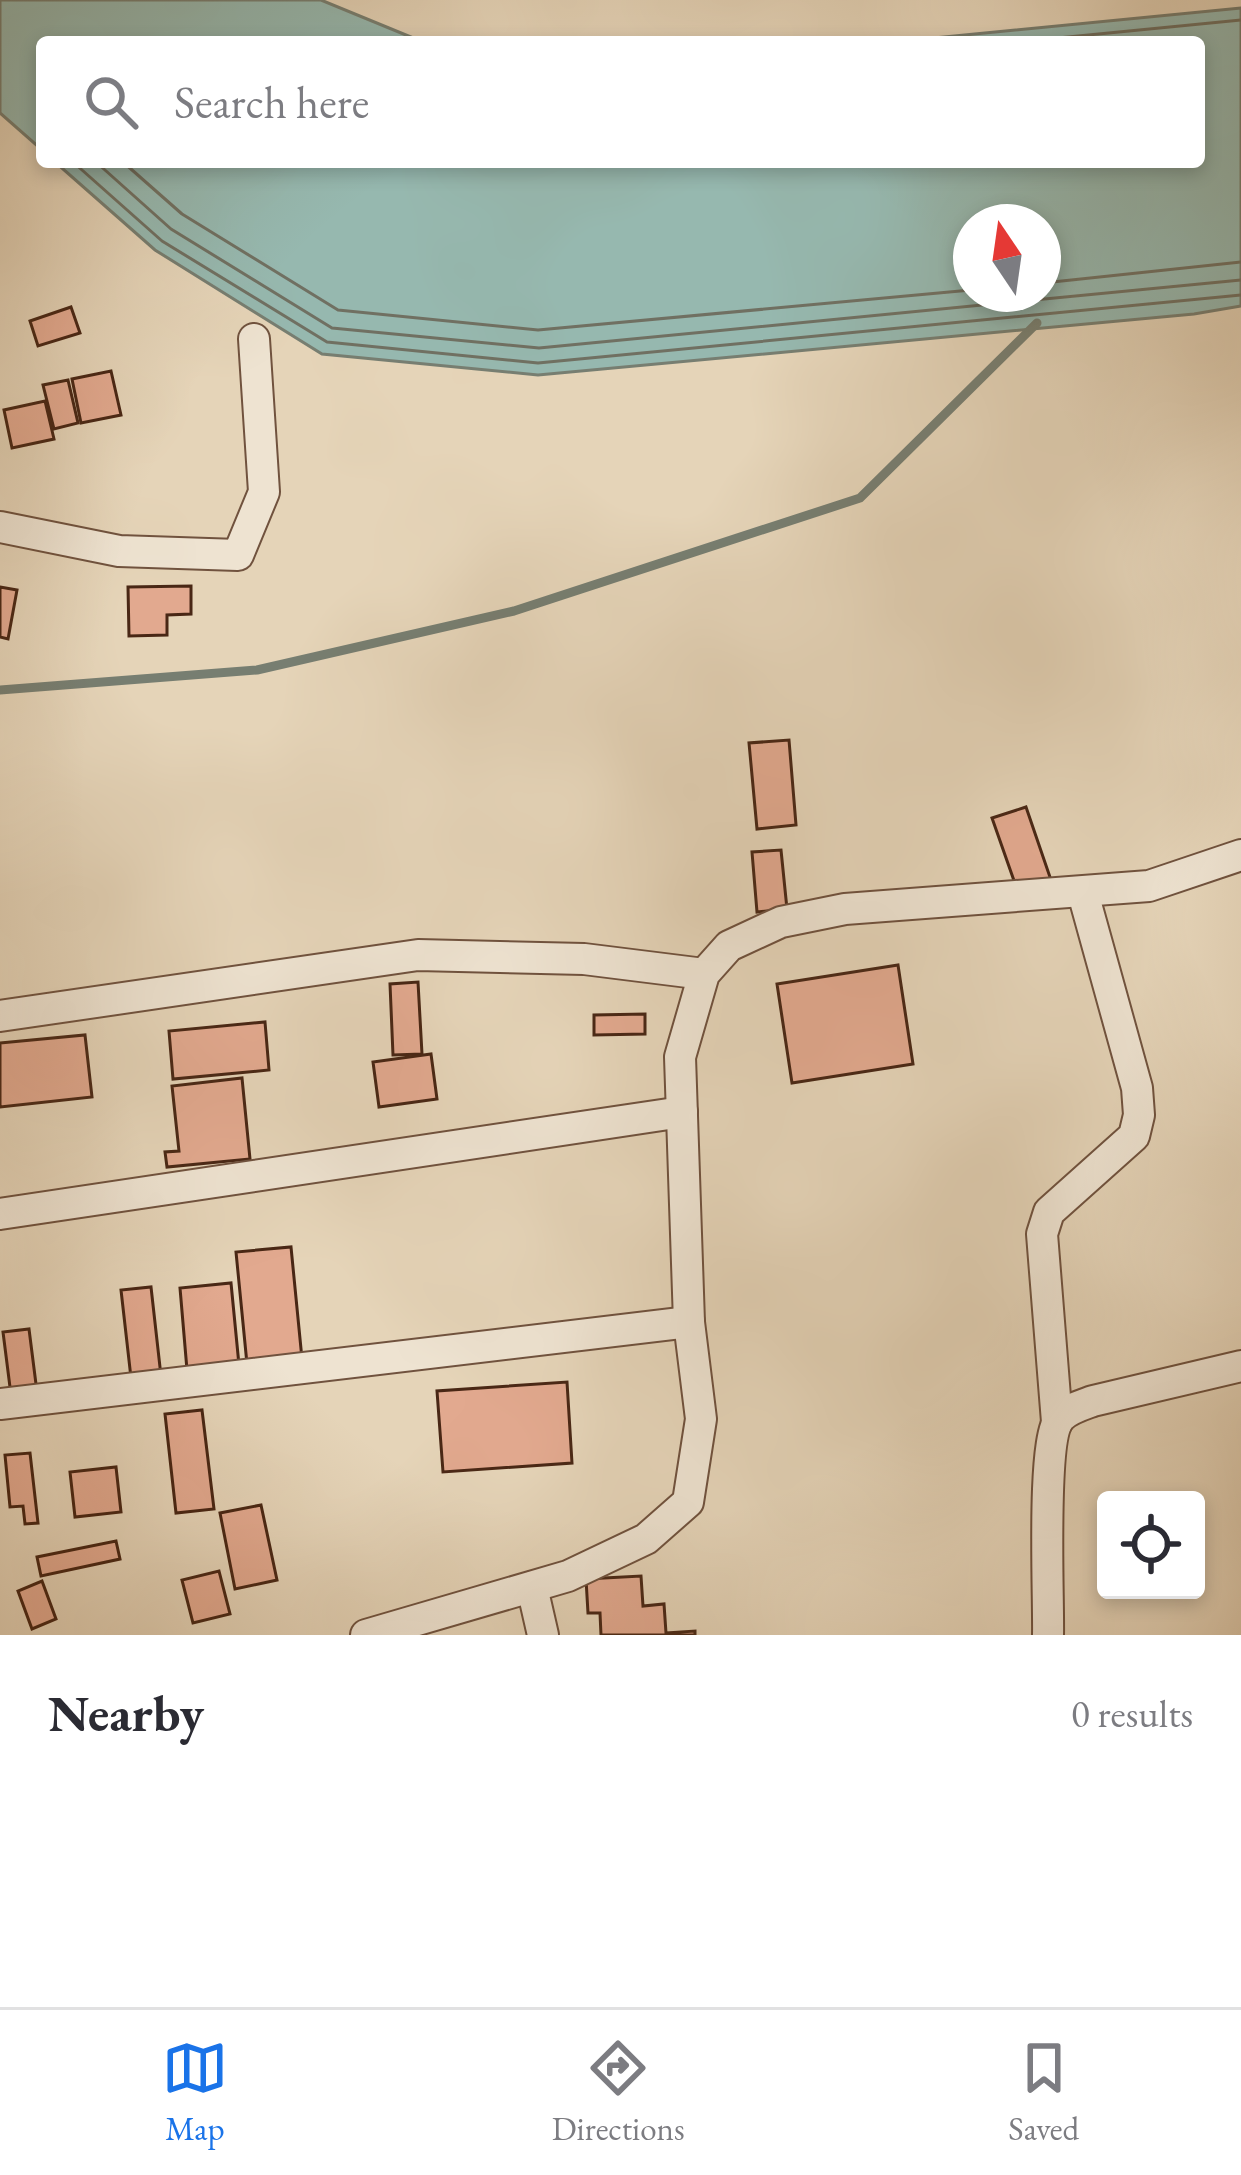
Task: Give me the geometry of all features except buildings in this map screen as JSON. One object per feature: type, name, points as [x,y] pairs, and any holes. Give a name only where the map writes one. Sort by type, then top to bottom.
[{"type":"street","points":[[0,527],[119,551],[238,555],[264,492],[254,339]]},
{"type":"street","points":[[367,1635],[568,1576],[646,1539],[688,1502],[701,1419],[688,1322],[680,1057],[704,974],[729,946],[782,922],[845,908],[1149,886],[1241,855]]},
{"type":"street","points":[[1053,1632],[1050,1451],[1057,1422],[1042,1234],[1049,1212],[1134,1136],[1139,1114],[1137,1088],[1082,893]]},
{"type":"street","points":[[0,1016],[418,955],[584,959],[704,974]]},
{"type":"street","points":[[0,1214],[682,1112]]},
{"type":"street","points":[[0,1404],[688,1322]]},
{"type":"street","points":[[1057,1422],[1072,1409],[1093,1401],[1241,1366]]},
{"type":"street","points":[[532,1587],[543,1635]]},
{"type":"water","points":[[0,0],[321,0],[408,36],[36,36],[36,145],[0,113]]},
{"type":"water","points":[[1241,8],[1241,306],[538,375],[322,354],[155,250],[62,168],[1205,168],[1205,36],[954,36]]},
{"type":"waterway","points":[[0,690],[257,670],[514,611],[860,498],[1037,323]]}]
